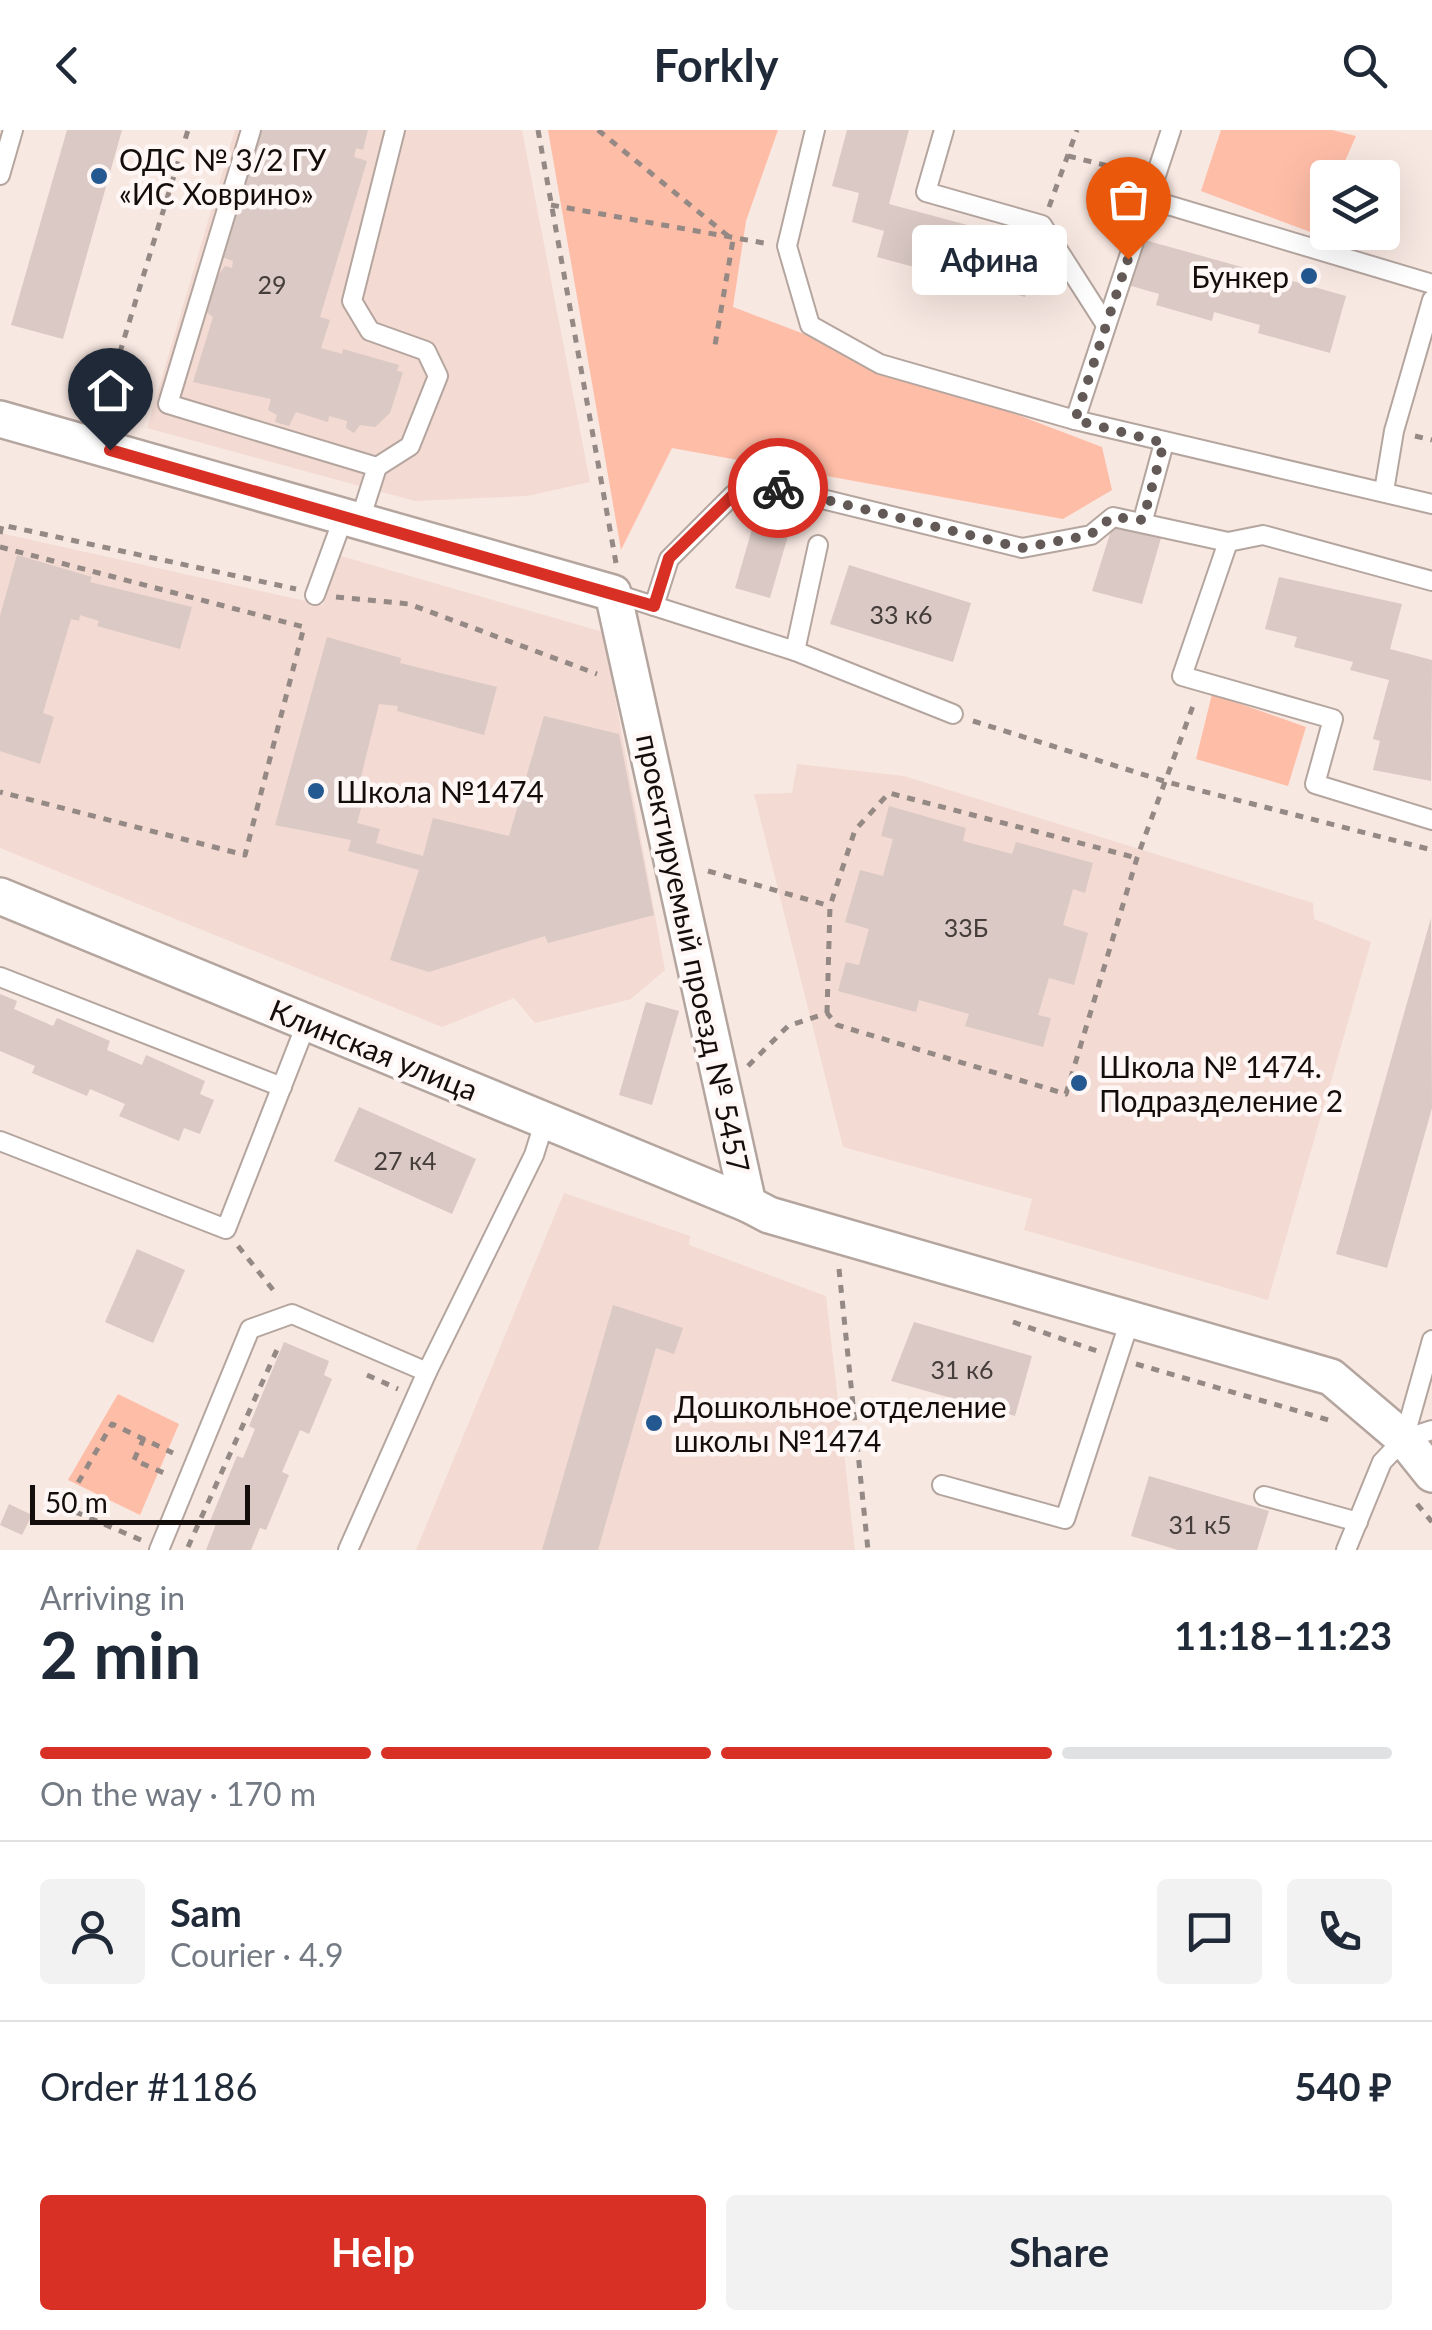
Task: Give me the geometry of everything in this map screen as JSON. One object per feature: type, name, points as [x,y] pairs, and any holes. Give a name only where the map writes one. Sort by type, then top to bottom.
[{"type":"street","points":[[0,419],[352,518],[615,584]]},
{"type":"street","name":"проектируемый проезд № 5457","points":[[615,584],[682,924],[748,1204],[769,1215],[1331,1377],[1418,1435],[1432,1474]]},
{"type":"street","name":"Клинская улица","points":[[0,896],[748,1204]]},
{"type":"lane","points":[[0,175],[13,130]]},
{"type":"lane","points":[[251,130],[168,404],[376,467]]},
{"type":"lane","points":[[316,595],[376,467],[410,446],[438,376],[426,351],[370,331],[352,301],[395,130]]},
{"type":"lane","points":[[815,130],[787,246],[810,325],[880,364],[1164,443],[1432,504]]},
{"type":"lane","points":[[944,130],[926,192],[1042,224],[1106,325]]},
{"type":"lane","points":[[1075,420],[1171,130]]},
{"type":"lane","points":[[1148,199],[1432,284]]},
{"type":"lane","points":[[1384,491],[1394,431],[1432,300]]},
{"type":"lane","points":[[1143,520],[1164,443]]},
{"type":"lane","points":[[654,606],[669,558],[733,495],[764,485],[1022,548],[1090,535],[1112,517],[1143,520],[1228,542],[1263,535],[1432,581]]},
{"type":"lane","points":[[1228,542],[1182,676],[1333,718],[1315,784],[1432,820]]},
{"type":"lane","points":[[795,651],[818,545]]},
{"type":"lane","points":[[615,584],[654,606],[795,651],[953,714]]},
{"type":"lane","points":[[0,977],[282,1087]]},
{"type":"lane","points":[[0,1141],[226,1229],[307,1022]]},
{"type":"lane","points":[[348,1550],[428,1372],[534,1155],[544,1120]]},
{"type":"lane","points":[[159,1550],[250,1329],[292,1314],[428,1372]]},
{"type":"lane","points":[[942,1484],[1065,1519],[1132,1317]]},
{"type":"lane","points":[[1346,1550],[1382,1462],[1418,1435],[1432,1340]]},
{"type":"lane","points":[[1264,1496],[1358,1522]]},
{"type":"path","points":[[97,427],[188,130]]},
{"type":"path","points":[[538,130],[615,584]]},
{"type":"path","points":[[598,130],[733,240]]},
{"type":"path","points":[[1042,224],[1077,130]]},
{"type":"path","points":[[1068,156],[1155,178]]},
{"type":"path","points":[[552,205],[733,240],[787,246]]},
{"type":"path","points":[[714,350],[733,240]]},
{"type":"path","points":[[0,547],[304,627],[245,855],[0,792]]},
{"type":"path","points":[[1137,858],[889,793],[855,830],[830,906],[827,1013],[838,1025],[1066,1094],[1137,858],[1202,682]]},
{"type":"path","points":[[953,714],[1167,782],[1432,850]]},
{"type":"path","points":[[705,870],[830,906]]},
{"type":"path","points":[[723,1097],[788,1026],[827,1013]]},
{"type":"path","points":[[226,1229],[292,1314]]},
{"type":"path","points":[[838,1259],[868,1550]]},
{"type":"path","points":[[187,1550],[284,1335]]},
{"type":"path","points":[[1117,1358],[1344,1426]]},
{"type":"path","points":[[366,1374],[399,1390]]},
{"type":"path","points":[[145,1522],[138,1539],[64,1507],[112,1424],[174,1450],[158,1490]]},
{"type":"path","points":[[144,1438],[134,1460],[186,1483]]},
{"type":"shaded area","points":[[235,130],[522,130],[590,482],[527,496],[415,501],[147,428]]},
{"type":"shaded area","points":[[548,130],[778,130],[746,221],[733,307],[1102,447],[1112,490],[1063,519],[672,448],[621,550]]},
{"type":"shaded area","points":[[1221,130],[1332,130],[1356,136],[1345,160],[1310,160],[1310,232],[1201,191]]},
{"type":"shaded area","name":"Школа №1474","points":[[0,533],[323,605],[341,556],[603,632],[665,970],[631,999],[535,1023],[514,998],[442,1027],[0,848]]},
{"type":"shaded area","points":[[1212,694],[1306,727],[1288,786],[1196,759]]},
{"type":"shaded area","name":"Школа № 1474. Подразделение 2","points":[[797,764],[904,776],[1313,903],[1314,919],[1371,942],[1268,1300],[1024,1230],[1032,1199],[843,1147],[754,794],[792,793]]},
{"type":"shaded area","name":"Дошкольное отделение школы №1474","points":[[564,1193],[690,1236],[689,1245],[826,1296],[855,1550],[416,1550]]},
{"type":"shaded area","points":[[118,1394],[179,1424],[140,1515],[68,1480]]},
{"type":"building","points":[[67,130],[122,130],[63,339],[11,325]]},
{"type":"building","points":[[260,130],[368,130],[363,150],[356,148],[354,157],[367,161],[320,317],[330,320],[321,348],[342,354],[343,349],[399,365],[397,371],[403,372],[390,413],[375,427],[360,425],[354,433],[346,428],[347,421],[329,416],[328,422],[296,412],[289,426],[275,422],[277,415],[268,410],[271,399],[193,382],[213,317],[205,311],[214,281],[225,266],[232,268],[233,261],[222,257]]},
{"type":"building","points":[[847,130],[909,130],[889,204],[1039,244],[1025,297],[877,257],[884,231],[852,222],[859,193],[832,186]]},
{"type":"building","points":[[1141,239],[1346,296],[1330,353],[1258,333],[1260,325],[1214,312],[1212,321],[1156,305],[1159,294],[1128,285]]},
{"type":"building","points":[[763,491],[798,501],[770,598],[735,588]]},
{"type":"building","points":[[1113,524],[1161,538],[1142,604],[1092,591]]},
{"type":"building","points":[[17,555],[92,577],[90,582],[192,607],[180,649],[97,626],[99,621],[80,615],[79,621],[71,619],[43,713],[54,717],[40,764],[0,751],[0,616]]},
{"type":"building","points":[[849,565],[971,603],[953,662],[830,624]]},
{"type":"building","points":[[1279,577],[1402,604],[1390,649],[1432,660],[1431,781],[1373,770],[1380,741],[1373,739],[1389,680],[1350,670],[1353,662],[1294,647],[1297,637],[1265,629]]},
{"type":"building","points":[[327,637],[401,658],[400,663],[497,687],[484,735],[397,711],[398,706],[379,704],[359,785],[367,787],[357,823],[380,829],[376,843],[423,856],[433,818],[509,836],[544,716],[619,734],[654,915],[548,943],[545,936],[429,972],[390,960],[419,870],[348,851],[351,840],[275,825]]},
{"type":"building","points":[[889,806],[966,828],[963,841],[1012,854],[1016,842],[1093,863],[1085,893],[1073,889],[1063,925],[1088,933],[1074,985],[1049,978],[1038,1015],[1051,1018],[1043,1047],[965,1026],[969,1014],[919,1000],[916,1012],[838,991],[846,962],[859,965],[869,929],[845,922],[860,870],[883,876],[893,839],[881,836]]},
{"type":"building","points":[[1431,918],[1432,1108],[1387,1268],[1336,1254]]},
{"type":"building","points":[[0,994],[17,1001],[14,1009],[53,1026],[57,1018],[110,1041],[107,1050],[142,1065],[146,1055],[205,1081],[200,1094],[214,1100],[200,1134],[184,1128],[179,1141],[119,1116],[125,1104],[90,1089],[87,1096],[32,1073],[35,1066],[0,1051]]},
{"type":"building","points":[[646,1002],[679,1011],[652,1105],[619,1095]]},
{"type":"building","points":[[359,1107],[476,1159],[452,1214],[334,1161]]},
{"type":"building","points":[[137,1249],[185,1270],[153,1343],[105,1322]]},
{"type":"building","points":[[613,1305],[683,1328],[674,1354],[656,1348],[598,1550],[542,1550]]},
{"type":"building","points":[[914,1322],[1032,1356],[1015,1416],[891,1381]]},
{"type":"building","points":[[284,1342],[329,1361],[324,1375],[332,1379],[309,1434],[300,1430],[282,1472],[289,1475],[266,1530],[260,1528],[251,1550],[206,1550],[216,1524],[210,1521],[237,1456],[243,1458],[255,1429],[249,1426]]},
{"type":"building","points":[[1149,1476],[1269,1511],[1257,1550],[1178,1550],[1131,1536]]},
{"type":"building","points":[[9,1504],[32,1515],[22,1535],[0,1525]]},
{"type":"way so far","points":[[778,488],[1022,548],[1090,535],[1112,517],[1143,520],[1164,443],[1075,420],[1128,259]]},
{"type":"place","name":"ОДС № 3/2 ГУ «ИС Ховрино»","points":[[99,176]]},
{"type":"place","name":"Афина","points":[[1128,259]]},
{"type":"place","name":"Бункер","points":[[1309,276]]},
{"type":"place","name":"Школа №1474","points":[[316,791]]},
{"type":"place","name":"Школа № 1474. Подразделение 2","points":[[1079,1083]]},
{"type":"place","name":"Дошкольное отделение школы №1474","points":[[654,1423]]},
{"type":"route","points":[[110,450],[654,606],[669,558],[733,495],[764,485],[778,488]]}]
